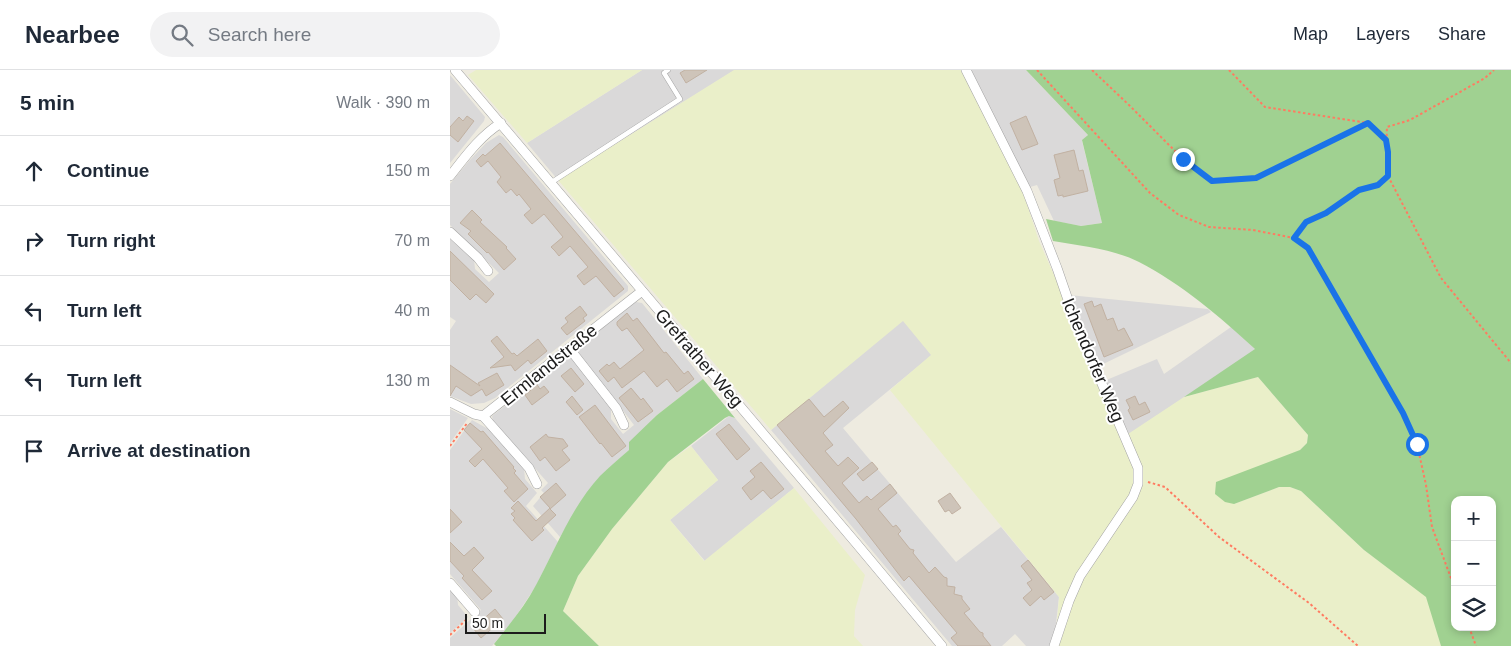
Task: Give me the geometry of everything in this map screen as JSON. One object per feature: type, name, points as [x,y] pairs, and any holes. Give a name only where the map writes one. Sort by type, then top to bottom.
[{"type":"street","name":"Grefrather Weg","points":[[455,70],[552,182],[942,646]]},
{"type":"street","name":"Ichendorfer Weg","points":[[966,70],[1026,191],[1057,268],[1076,323],[1133,454],[1139,478]]},
{"type":"street","points":[[450,176],[484,136],[501,124]]},
{"type":"street","points":[[450,232],[478,258],[488,271]]},
{"type":"street","name":"Ermlandstraße","points":[[478,415],[496,408],[642,291]]},
{"type":"street","points":[[569,348],[616,408],[624,425]]},
{"type":"street","points":[[450,402],[478,415],[529,468],[537,484]]},
{"type":"street","points":[[1054,646],[1069,601],[1080,576],[1099,546],[1129,506],[1139,478]]},
{"type":"street","points":[[450,583],[476,612]]},
{"type":"lane","points":[[552,182],[680,99],[664,73],[668,70]]},
{"type":"path","points":[[1037,70],[1150,193],[1179,215],[1209,227],[1253,230],[1294,238],[1308,248],[1384,380],[1414,437],[1426,486],[1432,528],[1454,586]]},
{"type":"path","points":[[1092,70],[1183,159],[1212,181],[1256,178],[1368,123]]},
{"type":"path","points":[[1229,70],[1265,107],[1368,123],[1386,140]]},
{"type":"path","points":[[1494,70],[1485,78],[1410,120],[1387,127],[1388,176],[1441,278],[1511,363]]},
{"type":"path","points":[[1294,238],[1306,222],[1326,213],[1359,190],[1378,185],[1388,176]]},
{"type":"path","points":[[450,446],[478,415]]},
{"type":"path","points":[[1139,478],[1165,487],[1219,537],[1309,603],[1358,646]]},
{"type":"path","points":[[450,635],[476,612]]},
{"type":"path","points":[[1470,631],[1476,646]]},
{"type":"shaded area","points":[[642,70],[735,70],[558,180],[527,143]]},
{"type":"shaded area","points":[[970,70],[1026,70],[1088,135],[1082,141],[1102,223],[1081,226],[1054,221],[1037,185],[1030,187]]},
{"type":"shaded area","points":[[450,75],[485,117],[484,121],[450,163]]},
{"type":"shaded area","points":[[499,135],[503,137],[628,286],[628,291],[495,398],[484,403],[471,404],[450,396],[450,330],[456,321],[450,317],[450,236],[474,259],[475,269],[489,282],[499,273],[450,225],[450,184],[486,143]]},
{"type":"shaded area","points":[[1069,295],[1208,309],[1211,312],[1097,367]]},
{"type":"shaded area","points":[[636,302],[642,303],[703,379],[657,415],[630,443],[629,450],[600,477],[582,501],[560,537],[533,506],[544,493],[541,490],[548,483],[493,421],[492,416],[566,358],[572,357],[611,408],[611,419],[623,434],[634,425],[578,352],[577,348]]},
{"type":"shaded area","points":[[903,320],[932,355],[843,428],[956,562],[1001,527],[1059,597],[1055,632],[1049,646],[1026,646],[1015,634],[1002,646],[952,646],[771,430]]},
{"type":"shaded area","points":[[1231,327],[1256,350],[1129,434],[1104,381],[1157,359],[1164,374]]},
{"type":"shaded area","points":[[450,409],[468,418],[450,443]]},
{"type":"shaded area","points":[[729,416],[735,418],[794,488],[705,561],[670,520],[718,480],[691,446]]},
{"type":"shaded area","points":[[472,420],[490,430],[524,468],[525,479],[537,493],[526,506],[558,542],[536,586],[512,622],[492,646],[450,646],[450,638],[481,610],[450,574],[450,450]]},
{"type":"shaded area","points":[[450,586],[457,594],[458,605],[468,617],[450,633]]},
{"type":"green space","points":[[476,70],[642,70],[527,143],[468,75]]},
{"type":"green space","points":[[734,70],[962,70],[1016,171],[1039,241],[1058,284],[1078,340],[1122,438],[1184,397],[1258,377],[1308,435],[1307,443],[1234,504],[1279,487],[1290,487],[1301,491],[1364,550],[1427,597],[1441,646],[1055,646],[1059,597],[890,390],[931,355],[903,321],[771,430],[558,180]]},
{"type":"green space","points":[[1026,70],[1511,70],[1511,646],[1441,646],[1426,597],[1364,550],[1301,491],[1290,487],[1279,487],[1234,504],[1225,502],[1215,494],[1216,482],[1300,450],[1307,443],[1308,435],[1258,377],[1184,397],[1255,349],[1214,313],[1185,291],[1139,262],[1108,251],[1053,241],[1046,219],[1081,226],[1102,223],[1082,140],[1088,135]]},
{"type":"green space","points":[[703,379],[735,418],[729,416],[725,418],[668,462],[612,529],[578,576],[563,611],[599,646],[496,646],[494,644],[532,593],[565,528],[590,488],[603,473],[629,450],[629,442],[657,415]]},
{"type":"green space","points":[[691,446],[718,480],[670,520],[704,561],[794,488],[865,575],[855,610],[854,636],[863,646],[599,646],[563,611],[578,576],[612,529],[668,462]]},
{"type":"building","points":[[685,70],[707,70],[686,83],[680,73]]},
{"type":"building","points":[[467,116],[474,121],[458,142],[450,135],[450,127],[459,117],[463,121]]},
{"type":"building","points":[[1026,116],[1038,144],[1022,150],[1010,123]]},
{"type":"building","points":[[500,143],[624,289],[614,297],[596,276],[584,285],[577,276],[588,267],[570,246],[559,256],[551,247],[563,237],[544,214],[532,224],[524,215],[531,209],[519,194],[517,196],[511,189],[506,193],[497,182],[501,177],[488,161],[481,167],[476,161]]},
{"type":"building","points":[[1074,150],[1079,171],[1083,170],[1088,191],[1063,197],[1063,195],[1058,196],[1054,180],[1060,178],[1054,155]]},
{"type":"building","points":[[472,210],[482,220],[480,222],[507,247],[516,259],[504,270],[468,234],[471,231],[460,223]]},
{"type":"building","points":[[450,251],[494,294],[486,303],[476,294],[470,300],[450,280]]},
{"type":"building","points":[[1092,301],[1094,307],[1101,304],[1107,320],[1113,318],[1118,331],[1124,328],[1133,345],[1104,357],[1084,304]]},
{"type":"building","points":[[580,306],[587,315],[583,318],[585,321],[567,335],[561,328],[568,322],[565,318]]},
{"type":"building","points":[[627,313],[633,321],[637,318],[664,353],[666,352],[684,374],[688,371],[694,379],[677,392],[667,379],[657,387],[644,371],[622,388],[614,377],[608,382],[599,371],[607,364],[609,366],[614,362],[620,369],[644,350],[627,328],[622,331],[617,325],[617,322]]},
{"type":"building","points":[[497,336],[512,354],[514,353],[517,356],[538,339],[547,351],[531,364],[528,360],[515,371],[511,365],[490,368],[504,357],[491,341]]},
{"type":"building","points":[[450,365],[480,386],[478,383],[497,373],[504,385],[486,396],[482,389],[471,396],[456,386],[450,396]]},
{"type":"building","points":[[571,368],[584,384],[575,392],[561,376]]},
{"type":"building","points":[[536,383],[540,389],[544,386],[549,392],[532,405],[525,395]]},
{"type":"building","points":[[631,388],[641,400],[643,398],[653,411],[638,422],[619,398]]},
{"type":"building","points":[[572,396],[583,410],[577,415],[566,402]]},
{"type":"building","points":[[1135,396],[1139,405],[1145,402],[1150,412],[1133,420],[1126,400]]},
{"type":"building","points":[[809,399],[824,417],[843,401],[849,408],[823,433],[833,445],[825,451],[838,466],[848,457],[859,468],[842,483],[859,503],[867,496],[871,500],[890,484],[897,493],[878,509],[893,527],[896,525],[901,531],[898,534],[910,549],[914,550],[913,553],[929,573],[935,567],[947,578],[947,586],[955,587],[954,594],[962,596],[962,599],[970,609],[964,613],[983,633],[983,636],[991,646],[958,646],[951,638],[957,633],[909,576],[904,581],[856,519],[777,425]]},
{"type":"building","points":[[595,405],[626,446],[612,457],[579,417]]},
{"type":"building","points":[[470,423],[481,432],[483,431],[514,467],[516,471],[514,473],[528,489],[514,502],[504,491],[508,488],[483,459],[475,467],[469,461],[482,449],[464,430]]},
{"type":"building","points":[[729,424],[750,449],[737,460],[716,434]]},
{"type":"building","points":[[546,434],[548,437],[563,439],[568,446],[562,450],[570,460],[556,471],[545,457],[540,461],[530,447]]},
{"type":"building","points":[[761,462],[784,489],[771,499],[763,490],[751,500],[742,488],[755,477],[750,471]]},
{"type":"building","points":[[872,462],[878,469],[863,481],[857,474]]},
{"type":"building","points":[[556,483],[566,495],[550,509],[556,515],[532,541],[513,520],[515,518],[511,514],[515,511],[511,508],[518,501],[536,521],[550,508],[540,497]]},
{"type":"building","points":[[950,493],[961,508],[952,514],[949,510],[945,512],[938,501]]},
{"type":"building","points":[[450,509],[462,522],[450,533]]},
{"type":"building","points":[[450,542],[464,556],[474,547],[484,558],[472,570],[492,591],[482,600],[462,578],[464,576],[450,561]]},
{"type":"building","points":[[1028,560],[1054,592],[1044,600],[1041,596],[1030,606],[1023,598],[1032,590],[1027,583],[1032,580],[1021,566]]},
{"type":"building","points":[[495,609],[503,619],[481,638],[473,628]]},
{"type":"route","points":[[1183,159],[1212,181],[1256,178],[1368,123],[1386,140],[1388,176],[1378,185],[1359,190],[1326,213],[1306,222],[1294,238],[1308,248],[1403,413],[1417,444]]}]
